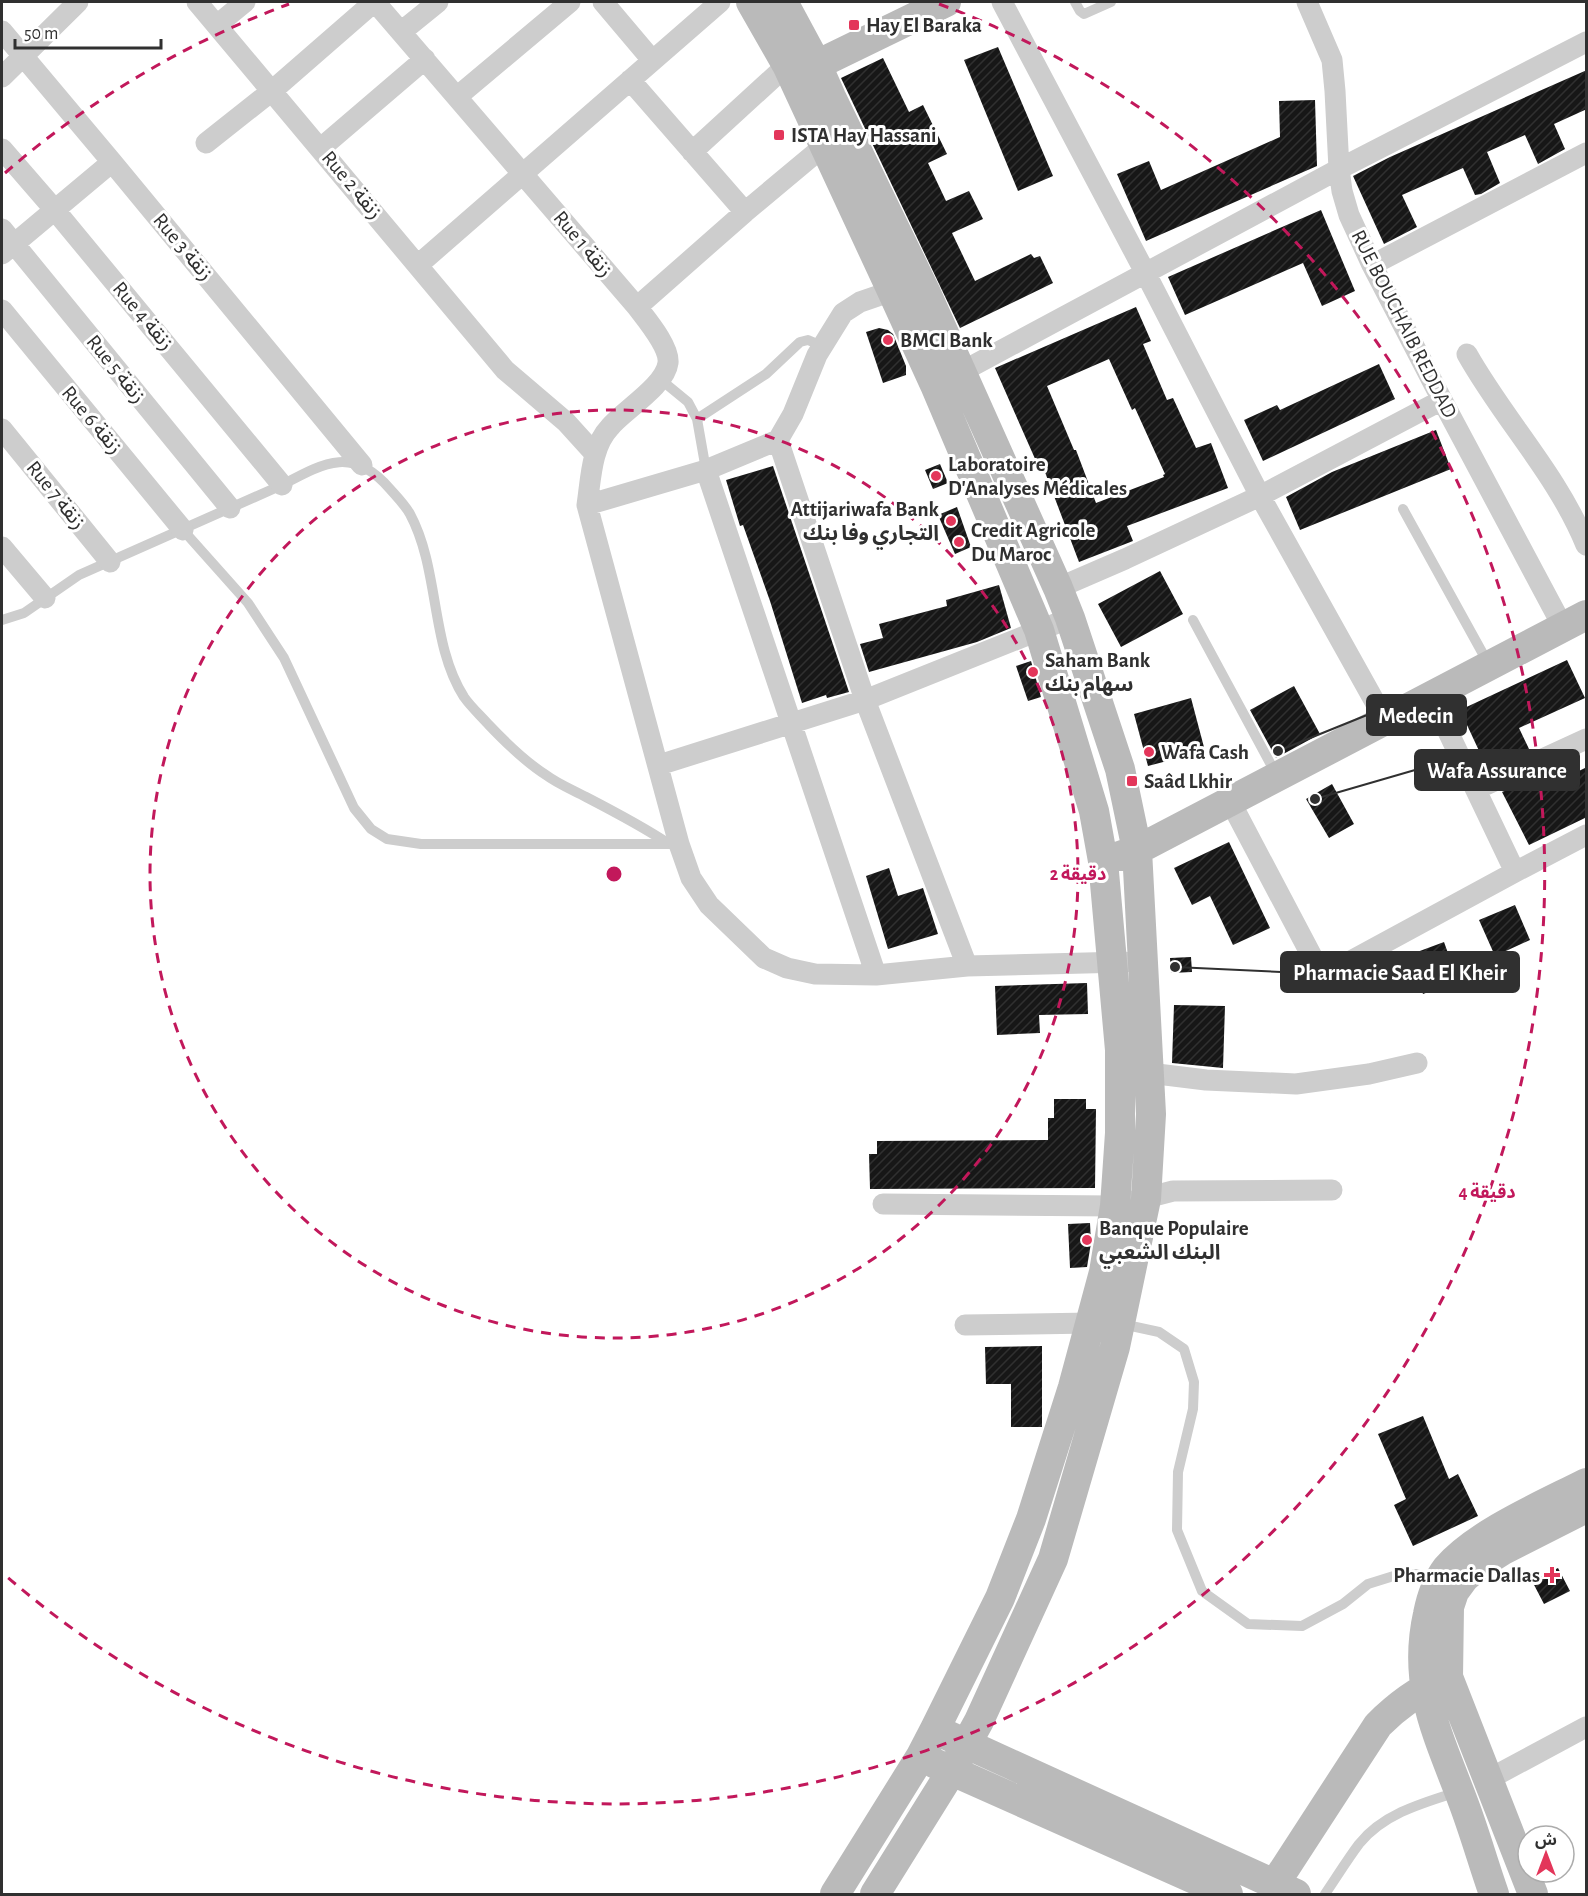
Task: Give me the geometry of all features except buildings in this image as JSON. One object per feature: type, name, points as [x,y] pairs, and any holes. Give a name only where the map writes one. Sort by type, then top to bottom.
[{"type":"main road","points":[[752,2],[798,69],[831,98],[963,371],[1070,618],[1120,769],[1137,850],[1151,1114],[1146,1199],[1120,1324],[1053,1559],[979,1721],[951,1772],[875,1894]]},
{"type":"main road","points":[[783,2],[798,69],[824,146],[935,385],[1039,630],[1094,812],[1103,861],[1120,1050],[1120,1133],[1115,1206],[1104,1272],[1073,1387],[1031,1519],[1000,1598],[921,1756],[835,1894]]},
{"type":"main road","points":[[798,69],[860,46],[946,2]]},
{"type":"main road","points":[[1103,861],[1137,850],[1575,621]]},
{"type":"main road","points":[[1533,1894],[1490,1779],[1436,1682],[1423,1634],[1432,1597],[1446,1570],[1462,1554],[1513,1520],[1587,1482]]},
{"type":"main road","points":[[1494,1894],[1459,1791],[1433,1724],[1436,1682],[1449,1607],[1454,1592],[1465,1577],[1503,1550],[1587,1508]]},
{"type":"main road","points":[[935,1729],[1285,1890],[1378,1725],[1397,1705],[1436,1682]]},
{"type":"main road","points":[[921,1756],[951,1772],[1228,1894]]},
{"type":"street","points":[[2,77],[78,2]]},
{"type":"street","name":"Rue 2 زنقة","points":[[197,2],[273,90],[505,370],[566,422],[595,453]]},
{"type":"street","points":[[217,25],[245,2]]},
{"type":"street","points":[[206,142],[273,90],[375,2]]},
{"type":"street","name":"Rue 1 زنقة","points":[[375,2],[637,307],[665,349],[669,362],[660,379]]},
{"type":"street","points":[[402,32],[438,2]]},
{"type":"street","points":[[458,96],[570,2]]},
{"type":"street","points":[[603,2],[652,60]]},
{"type":"street","points":[[418,265],[720,2]]},
{"type":"street","points":[[1002,2],[1260,496],[1385,720]]},
{"type":"street","name":"RUE BOUCHAIB REDDAD","points":[[1307,2],[1332,60],[1338,169],[1349,215],[1372,265],[1442,400],[1575,621]]},
{"type":"street","name":"Rue 3 زنقة","points":[[2,31],[362,465]]},
{"type":"street","points":[[963,371],[1338,169],[1587,42]]},
{"type":"street","points":[[321,148],[425,58]]},
{"type":"street","points":[[692,152],[798,69]]},
{"type":"street","points":[[630,80],[745,212]]},
{"type":"street","points":[[637,307],[824,146]]},
{"type":"street","name":"Rue 4 زنقة","points":[[2,149],[54,208],[282,485]]},
{"type":"street","points":[[1372,265],[1587,153]]},
{"type":"street","points":[[5,242],[54,208],[112,162]]},
{"type":"street","name":"Rue 5 زنقة","points":[[5,242],[230,508]]},
{"type":"street","points":[[587,505],[706,470],[778,440],[793,414],[822,346],[843,312],[860,302],[892,291]]},
{"type":"street","name":"Rue 6 زنقة","points":[[2,310],[183,530]]},
{"type":"street","points":[[1467,354],[1501,410],[1550,475],[1585,537]]},
{"type":"street","points":[[660,379],[608,428],[595,453],[587,505],[659,765],[674,844],[691,878],[709,906],[764,958],[787,968],[815,974],[876,975],[967,966],[1144,962]]},
{"type":"street","points":[[1058,588],[1125,560],[1260,496],[1442,400]]},
{"type":"street","name":"Rue 7 زنقة","points":[[2,429],[110,562]]},
{"type":"street","points":[[778,440],[865,700],[967,966]]},
{"type":"street","points":[[706,470],[876,975]]},
{"type":"street","points":[[2,547],[45,598]]},
{"type":"street","points":[[659,765],[865,700],[1070,618]]},
{"type":"street","points":[[1431,696],[1515,872]]},
{"type":"street","points":[[1477,789],[1587,739]]},
{"type":"street","points":[[1230,801],[1317,966],[1328,970],[1338,968],[1587,835]]},
{"type":"street","points":[[1149,1073],[1206,1080],[1296,1084],[1369,1074],[1417,1063]]},
{"type":"street","points":[[883,1204],[1115,1206],[1173,1191],[1332,1190]]},
{"type":"street","points":[[965,1325],[1091,1323]]},
{"type":"street","points":[[1490,1779],[1587,1727]]},
{"type":"lane","points":[[1075,2],[1084,14],[1111,2]]},
{"type":"lane","points":[[697,419],[766,374],[800,342],[808,340],[822,346]]},
{"type":"lane","points":[[660,379],[688,402],[697,419],[706,470]]},
{"type":"lane","points":[[2,620],[24,613],[79,575],[282,485],[310,470],[349,461],[362,465],[379,476],[409,512],[421,540],[431,574],[435,606],[448,658],[464,697],[521,758],[548,777],[674,844]]},
{"type":"lane","points":[[1403,509],[1490,666]]},
{"type":"lane","points":[[183,530],[248,603],[284,658],[354,808],[371,829],[387,838],[421,844],[674,844]]},
{"type":"lane","points":[[1193,620],[1278,776]]},
{"type":"lane","points":[[1120,1324],[1159,1332],[1184,1349],[1194,1382],[1193,1409],[1178,1472],[1177,1530],[1202,1591],[1248,1624],[1302,1626],[1343,1604],[1368,1584],[1400,1574],[1417,1574],[1439,1583]]},
{"type":"lane","points":[[1325,1894],[1360,1842],[1386,1820],[1417,1805],[1459,1791]]},
{"type":"place","name":"Hay El Baraka","points":[[854,25]]},
{"type":"place","name":"ISTA Hay Hassani","points":[[779,135]]},
{"type":"place","name":"BMCI Bank","points":[[888,340]]},
{"type":"place","name":"Laboratoire D'Analyses Médicales","points":[[936,476]]},
{"type":"place","name":"Attijariwafa Bank التجاري وفا بنك","points":[[951,521]]},
{"type":"place","name":"Credit Agricole Du Maroc","points":[[959,542]]},
{"type":"place","name":"Saham Bank سهام بنك","points":[[1033,672]]},
{"type":"place","name":"Medecin","points":[[1278,751]]},
{"type":"place","name":"Wafa Cash","points":[[1149,752]]},
{"type":"place","name":"Saâd Lkhir","points":[[1132,781]]},
{"type":"place","name":"Wafa Assurance","points":[[1315,799]]},
{"type":"place","name":"Pharmacie Saad El Kheir","points":[[1175,967]]},
{"type":"place","name":"Banque Populaire البنك الشعبي","points":[[1087,1240]]},
{"type":"place","name":"Pharmacie Dallas","points":[[1552,1575]]}]
